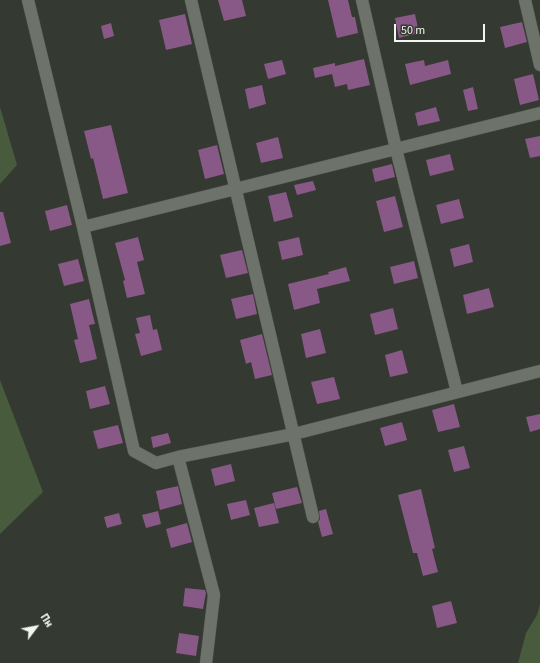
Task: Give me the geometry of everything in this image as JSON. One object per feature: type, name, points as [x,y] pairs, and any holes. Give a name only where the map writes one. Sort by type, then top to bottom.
[{"type":"street","points":[[28,0],[83,227],[134,451],[156,463],[178,457],[294,434],[540,372]]},
{"type":"street","points":[[192,0],[314,517]]},
{"type":"street","points":[[362,0],[396,149],[457,392]]},
{"type":"street","points":[[525,0],[540,65]]},
{"type":"street","points":[[83,227],[540,113]]},
{"type":"street","points":[[178,457],[214,595],[206,663]]},
{"type":"green space","points":[[0,107],[17,165],[0,184]]},
{"type":"green space","points":[[0,380],[43,492],[0,534]]},
{"type":"green space","points":[[540,604],[540,663],[518,663],[526,633],[537,615]]},
{"type":"building","points":[[218,0],[242,0],[246,16],[224,21]]},
{"type":"building","points":[[328,0],[348,0],[352,17],[355,17],[358,33],[337,38]]},
{"type":"building","points":[[185,14],[192,44],[166,50],[159,20]]},
{"type":"building","points":[[415,14],[419,33],[399,38],[395,18]]},
{"type":"building","points":[[522,22],[527,42],[505,48],[500,27]]},
{"type":"building","points":[[111,23],[114,36],[104,39],[101,26]]},
{"type":"building","points":[[364,59],[370,85],[348,90],[347,84],[335,87],[332,74],[315,78],[313,68],[335,63],[335,66]]},
{"type":"building","points":[[282,60],[286,74],[268,79],[264,64]]},
{"type":"building","points":[[424,60],[425,66],[448,60],[451,74],[410,85],[405,64]]},
{"type":"building","points":[[533,74],[539,100],[520,105],[514,79]]},
{"type":"building","points":[[262,85],[266,104],[249,109],[245,89]]},
{"type":"building","points":[[473,87],[478,109],[468,111],[463,90]]},
{"type":"building","points":[[436,107],[440,121],[418,126],[415,113]]},
{"type":"building","points":[[111,125],[128,193],[103,199],[93,158],[91,159],[84,131]]},
{"type":"building","points":[[540,136],[540,156],[530,158],[525,139]]},
{"type":"building","points":[[278,137],[283,158],[261,163],[256,143]]},
{"type":"building","points":[[217,145],[224,174],[205,179],[198,150]]},
{"type":"building","points":[[450,154],[454,170],[430,176],[426,160]]},
{"type":"building","points":[[392,164],[395,177],[375,182],[372,169]]},
{"type":"building","points":[[313,181],[316,190],[297,195],[294,185]]},
{"type":"building","points":[[286,192],[293,217],[274,222],[268,196]]},
{"type":"building","points":[[395,196],[403,227],[384,232],[376,201]]},
{"type":"building","points":[[459,199],[464,218],[441,224],[436,205]]},
{"type":"building","points":[[67,205],[72,225],[50,231],[45,211]]},
{"type":"building","points":[[0,212],[3,212],[11,243],[0,246]]},
{"type":"building","points":[[138,237],[144,260],[137,262],[145,294],[127,298],[123,281],[125,280],[115,243]]},
{"type":"building","points":[[299,237],[303,255],[282,260],[278,242]]},
{"type":"building","points":[[469,244],[473,262],[454,267],[450,249]]},
{"type":"building","points":[[242,250],[248,273],[226,278],[220,255]]},
{"type":"building","points":[[78,259],[84,281],[64,286],[58,264]]},
{"type":"building","points":[[414,261],[418,278],[394,284],[390,267]]},
{"type":"building","points":[[346,267],[350,281],[317,289],[320,303],[294,310],[288,284],[329,274],[328,272]]},
{"type":"building","points":[[489,288],[494,307],[467,314],[463,295]]},
{"type":"building","points":[[253,294],[257,314],[236,319],[231,299]]},
{"type":"building","points":[[89,299],[95,324],[89,325],[97,359],[80,363],[74,340],[78,339],[70,304]]},
{"type":"building","points":[[393,308],[398,329],[375,335],[370,314]]},
{"type":"building","points":[[150,315],[153,330],[157,329],[162,350],[141,356],[135,334],[140,333],[136,318]]},
{"type":"building","points":[[320,329],[326,353],[306,358],[301,334]]},
{"type":"building","points":[[262,334],[272,375],[255,379],[251,362],[246,364],[240,340]]},
{"type":"building","points":[[402,350],[408,373],[390,377],[385,355]]},
{"type":"building","points":[[334,377],[340,399],[317,404],[311,382]]},
{"type":"building","points":[[105,386],[110,404],[90,409],[86,391]]},
{"type":"building","points":[[454,404],[460,427],[438,432],[432,410]]},
{"type":"building","points":[[540,414],[540,429],[530,432],[526,417]]},
{"type":"building","points":[[402,422],[407,440],[385,446],[380,428]]},
{"type":"building","points":[[118,425],[123,443],[98,449],[93,431]]},
{"type":"building","points":[[168,433],[171,443],[153,448],[151,437]]},
{"type":"building","points":[[464,446],[470,468],[454,472],[448,450]]},
{"type":"building","points":[[231,464],[235,481],[215,486],[211,469]]},
{"type":"building","points":[[178,486],[182,504],[160,510],[156,491]]},
{"type":"building","points":[[297,487],[302,503],[276,509],[272,493]]},
{"type":"building","points":[[421,489],[435,548],[432,549],[438,572],[423,576],[417,553],[413,553],[398,495]]},
{"type":"building","points":[[246,500],[250,515],[231,520],[227,504]]},
{"type":"building","points":[[274,503],[279,523],[259,527],[254,508]]},
{"type":"building","points":[[326,509],[333,534],[322,537],[318,522],[320,519],[319,511]]},
{"type":"building","points":[[158,511],[161,524],[146,528],[142,515]]},
{"type":"building","points":[[119,513],[122,524],[107,528],[104,517]]},
{"type":"building","points":[[187,523],[192,542],[171,548],[166,529]]},
{"type":"building","points":[[185,588],[205,590],[206,593],[203,609],[183,606]]},
{"type":"building","points":[[451,601],[457,623],[437,628],[432,606]]},
{"type":"building","points":[[179,633],[199,636],[196,656],[176,653]]}]
